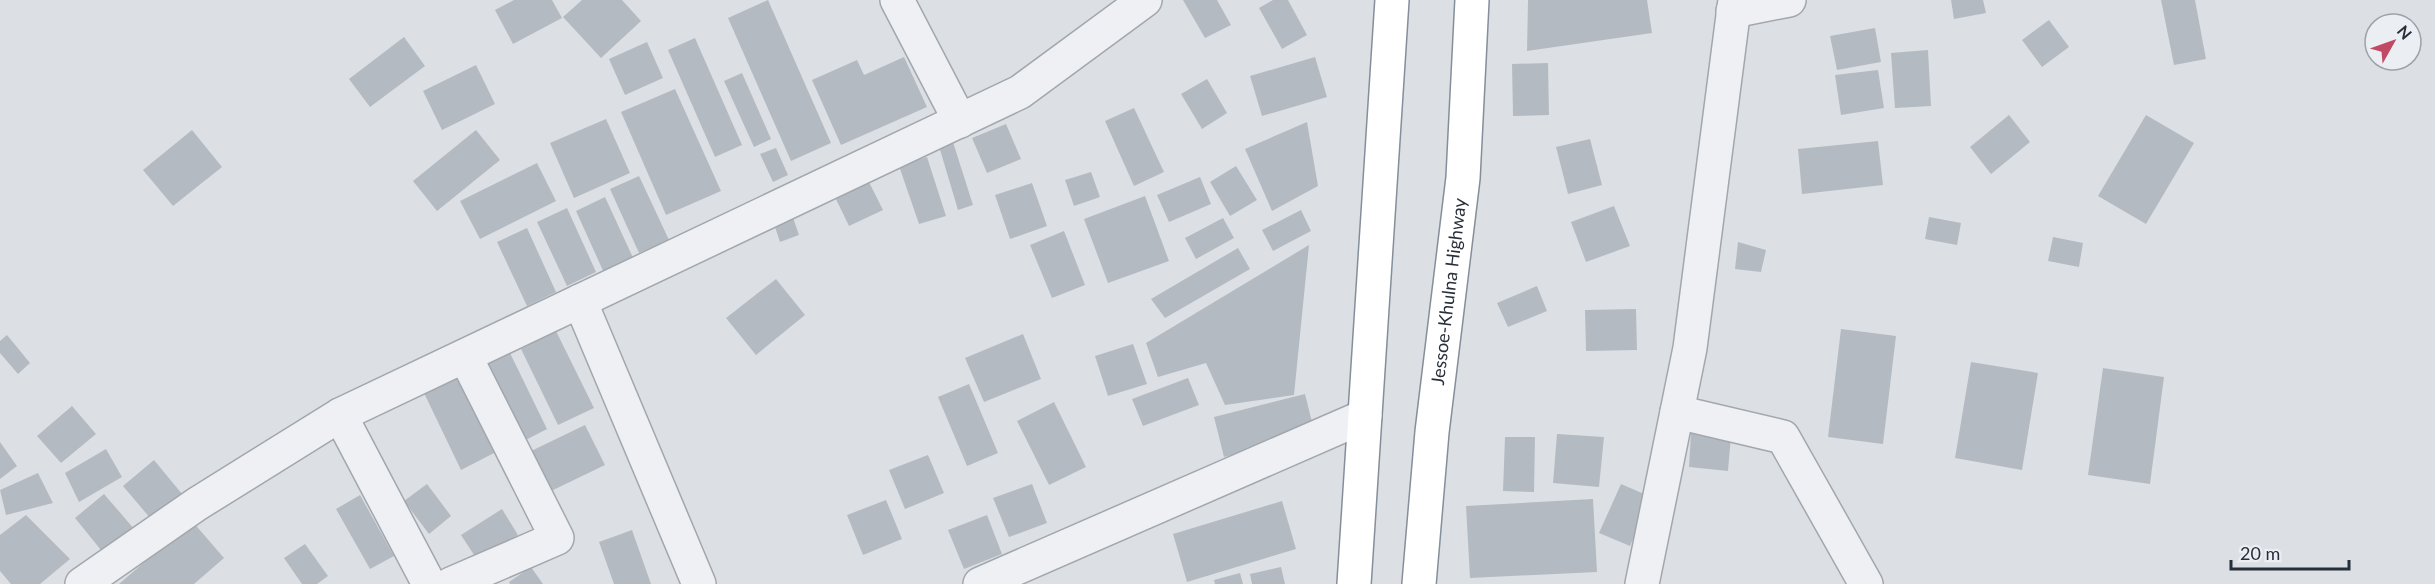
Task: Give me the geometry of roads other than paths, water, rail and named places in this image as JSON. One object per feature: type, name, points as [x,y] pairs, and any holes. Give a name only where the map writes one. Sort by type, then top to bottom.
[{"type":"highway","points":[[1354,584],[1392,0]]},
{"type":"highway","name":"Jessoe-Khulna Highway","points":[[1419,584],[1432,432],[1463,178],[1472,0]]},
{"type":"street","points":[[897,0],[960,121]]},
{"type":"street","points":[[82,584],[197,504],[340,415],[1020,92],[1145,0]]},
{"type":"street","points":[[1642,584],[1690,348],[1734,5],[1789,0]]},
{"type":"street","points":[[580,301],[699,584]]},
{"type":"street","points":[[451,584],[557,537],[465,356]]},
{"type":"street","points":[[1677,412],[1783,436],[1866,584]]},
{"type":"street","points":[[340,415],[429,584]]},
{"type":"street","points":[[980,584],[1365,416]]}]
